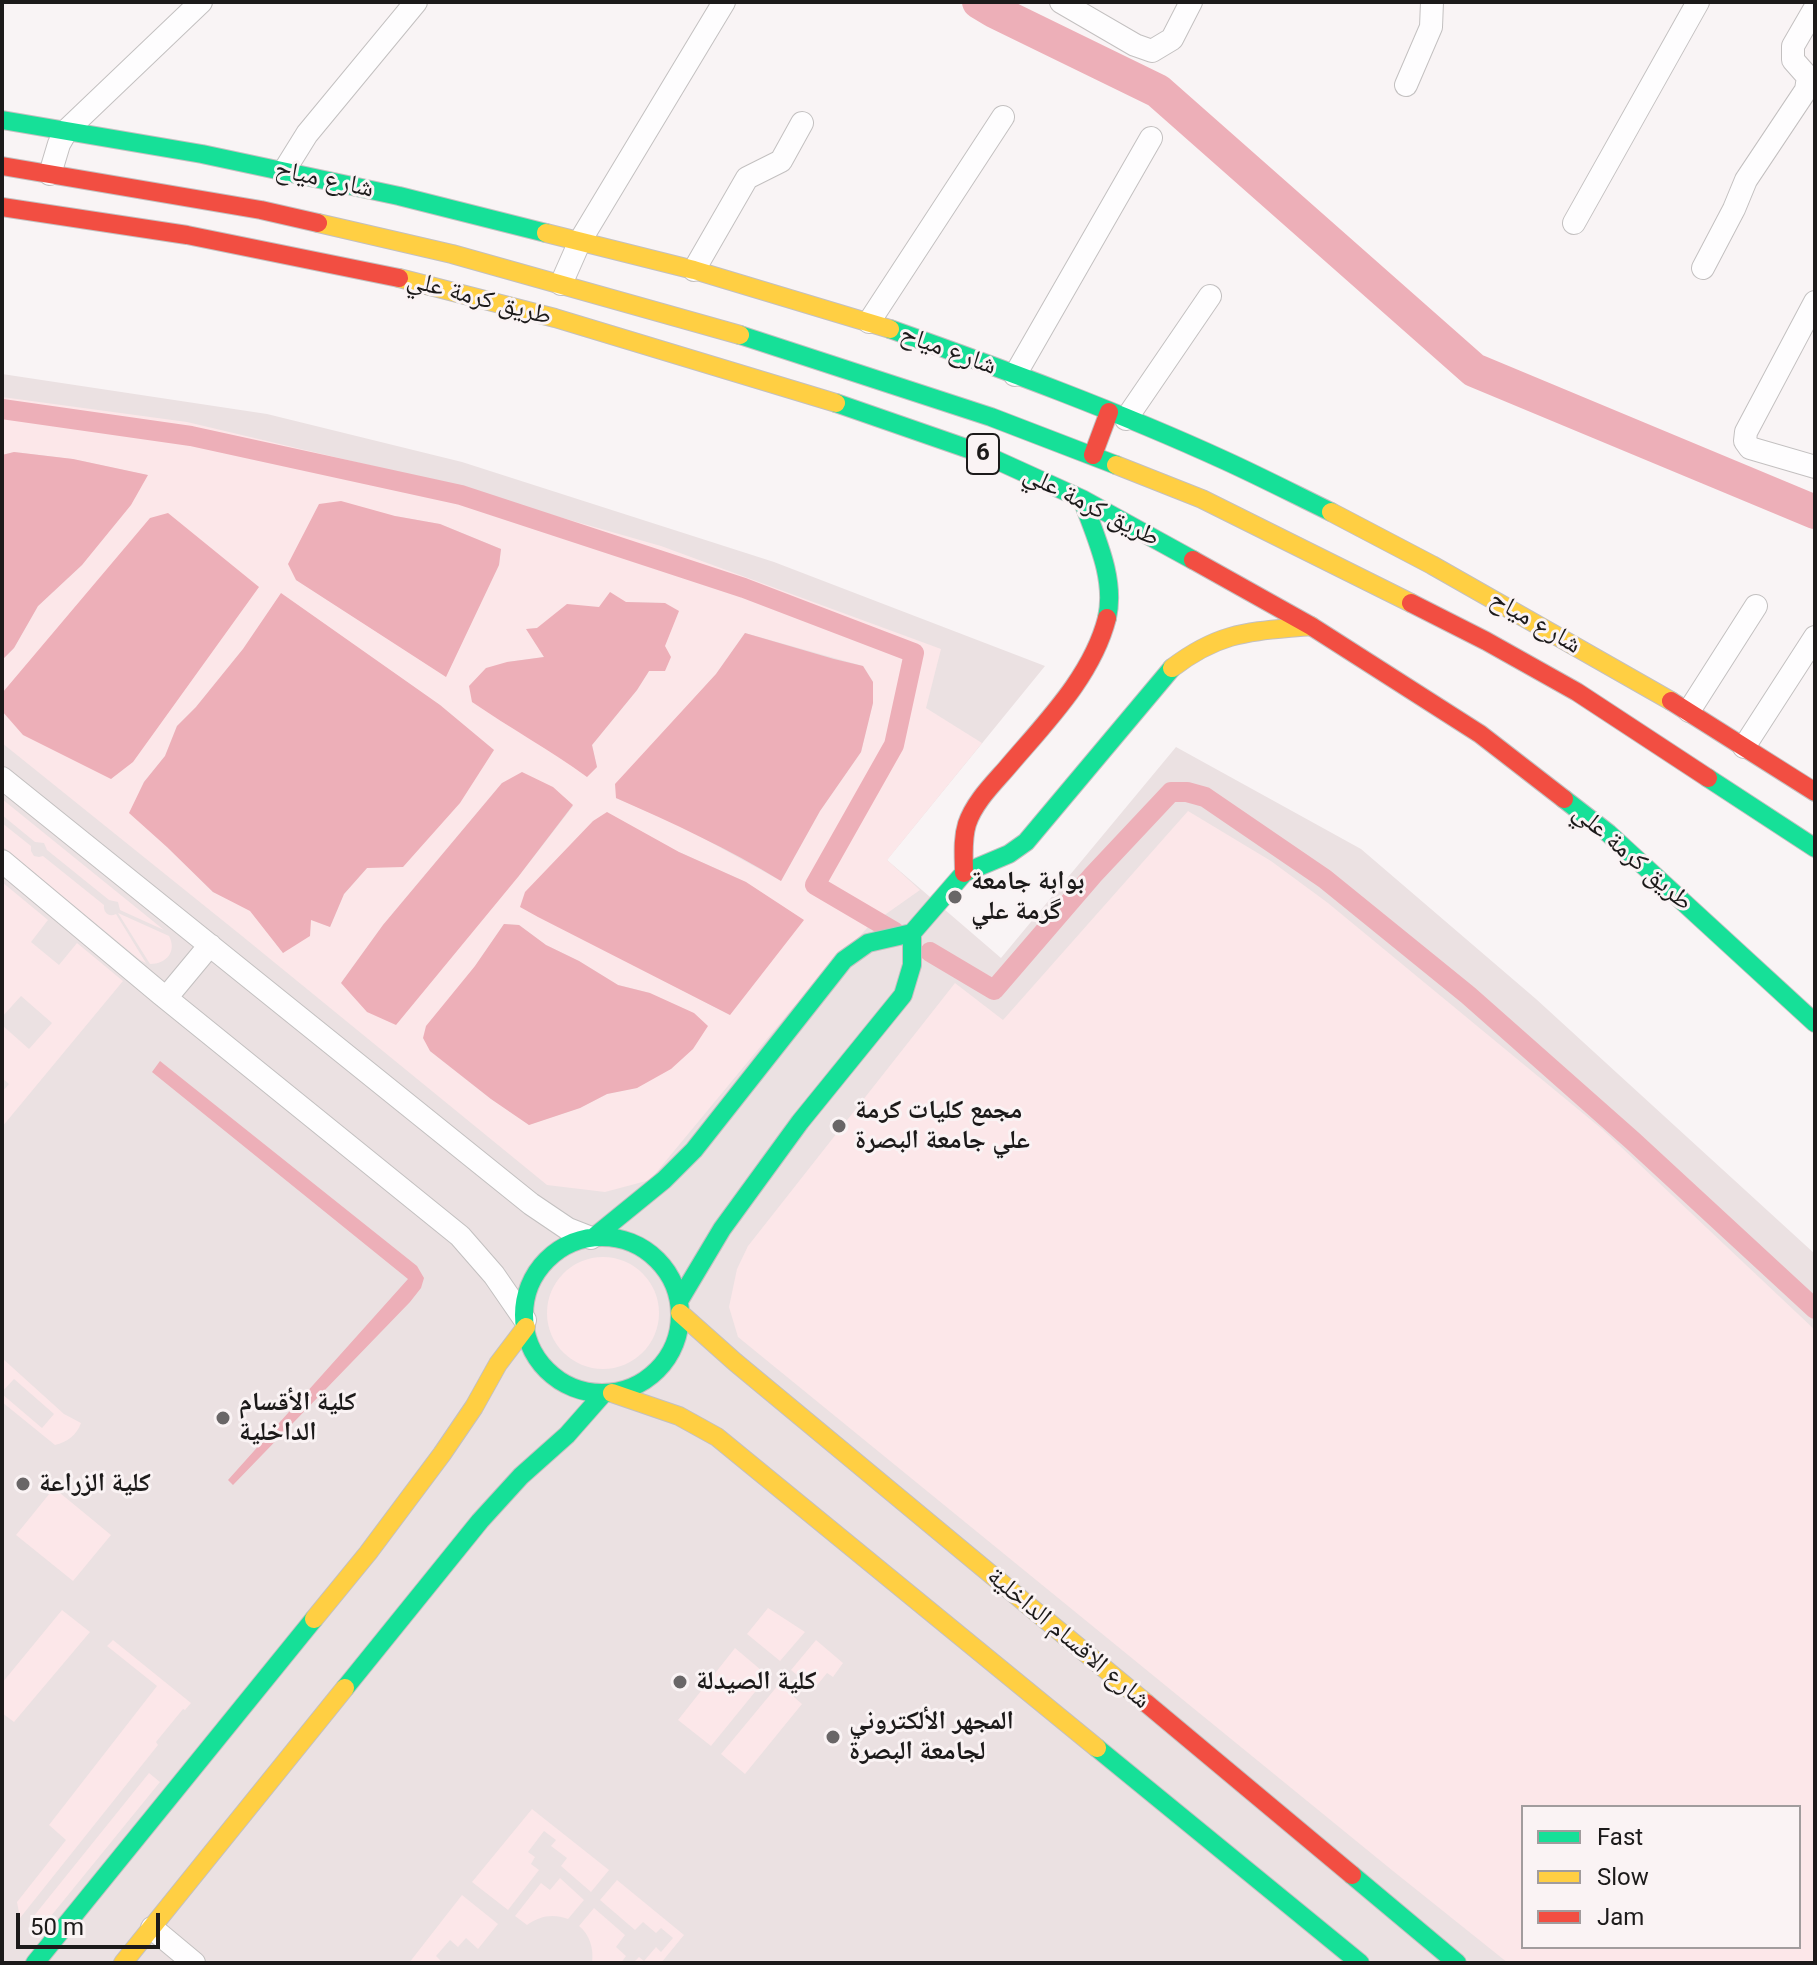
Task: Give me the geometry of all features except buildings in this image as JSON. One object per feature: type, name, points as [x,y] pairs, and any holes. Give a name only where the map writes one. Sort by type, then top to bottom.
[{"type":"main road","name":"شارع مياح","points":[[2,120],[284,171],[580,241],[694,270],[869,322],[1015,375],[1226,461],[1361,527],[1689,711],[1815,792]]},
{"type":"main road","name":"طريق كرمة علي","points":[[2,166],[261,210],[452,254],[711,325],[991,417],[1093,455],[1202,499],[1486,641],[1577,692],[1815,848]]},
{"type":"main road","name":"طريق كرمة علي","points":[[2,207],[218,241],[420,282],[555,318],[832,402],[983,454],[1082,499],[1311,626],[1480,734],[1597,824],[1815,1023]]},
{"type":"main road","points":[[1093,455],[1118,415]]},
{"type":"main road","points":[[964,873],[966,826],[977,804],[1063,701],[1100,641],[1108,612],[1108,581],[1082,499]]},
{"type":"main road","points":[[592,1238],[664,1180],[694,1150],[844,960],[868,943],[912,933],[964,873],[1009,854],[1026,842],[1171,669],[1192,653],[1242,633],[1311,626]]},
{"type":"main road","points":[[131,1960],[152,1928],[480,1521],[521,1476],[608,1393],[634,1387],[654,1374],[668,1357],[677,1336],[680,1307],[722,1229],[800,1122],[903,995],[912,975],[912,933]]},
{"type":"main road","points":[[680,1307],[671,1279],[657,1260],[639,1246],[617,1238],[592,1238],[562,1248],[546,1261],[526,1299],[525,1324],[532,1349],[544,1367],[561,1382],[581,1391],[608,1393],[679,1416],[717,1437],[1360,1963]]},
{"type":"main road","name":"شارع الاقسام الداخلية","points":[[680,1307],[735,1362],[1457,1963]]},
{"type":"main road","points":[[35,1963],[368,1553],[442,1454],[525,1324]]},
{"type":"street","points":[[50,174],[59,144],[67,130],[201,2]]},
{"type":"street","points":[[284,171],[307,134],[416,2]]},
{"type":"street","points":[[561,284],[580,241],[724,2]]},
{"type":"street","points":[[1061,2],[1135,45],[1152,51],[1172,39],[1191,2]]},
{"type":"street","points":[[1406,85],[1431,27],[1432,2]]},
{"type":"street","points":[[1574,223],[1698,2]]},
{"type":"street","points":[[1703,268],[1746,180],[1806,90],[1808,77],[1793,60],[1793,46],[1815,8]]},
{"type":"street","points":[[869,322],[1003,117]]},
{"type":"street","points":[[694,270],[747,178],[781,161],[802,123]]},
{"type":"street","points":[[1015,375],[1151,138]]},
{"type":"street","points":[[1118,415],[1210,296]]},
{"type":"street","points":[[1815,302],[1746,432],[1745,441],[1750,448],[1815,467]]},
{"type":"street","points":[[1689,711],[1756,606]]},
{"type":"street","points":[[1744,747],[1815,637]]},
{"type":"street","points":[[2,778],[531,1204],[568,1229],[592,1238]]},
{"type":"street","points":[[2,861],[460,1236],[494,1275],[525,1324]]},
{"type":"street","points":[[166,998],[210,945]]},
{"type":"street","points":[[152,1928],[194,1963]]},
{"type":"shaded area","name":"مجمع كليات كرمة علي جامعة البصرة","points":[[2,374],[267,414],[462,462],[774,562],[1045,666],[887,860],[1001,958],[1176,747],[1361,849],[1536,999],[1815,1254],[1815,1963],[2,1963]]},
{"type":"shaded area","points":[[2,397],[187,422],[419,477],[661,546],[941,649],[926,708],[982,743],[887,860],[920,890],[869,926],[790,1011],[650,1180],[605,1192],[547,1185],[2,743],[2,660],[14,648],[38,606],[82,565],[147,475],[73,459],[14,452],[2,455]],"holes":[[[395,516],[440,524],[501,549],[499,565],[446,676],[296,580]],[[281,594],[440,705],[494,750],[367,868],[344,894],[330,927],[311,919],[283,953],[250,910],[213,892],[130,813],[144,782],[165,756],[177,726],[243,649]],[[626,602],[665,603],[665,646],[637,690],[592,745],[597,767],[587,776],[565,760],[507,662],[544,657],[527,629],[599,607]],[[745,633],[863,666],[873,682],[873,703],[861,752],[820,811],[781,881],[683,827],[616,798],[673,722],[716,674]],[[502,783],[573,806],[518,877],[341,983],[383,925]],[[679,852],[746,882],[730,1015],[647,972]],[[504,924],[519,925],[546,945],[618,985],[650,993],[637,1088],[607,1094],[580,1108],[529,1125],[430,1051],[475,966]]]},
{"type":"shaded area","points":[[14,452],[73,459],[148,475],[131,505],[82,565],[38,606],[14,648],[2,660],[2,455]]},
{"type":"shaded area","points":[[341,501],[440,524],[501,549],[499,565],[446,677],[296,580],[288,564],[319,504]]},
{"type":"shaded area","points":[[168,513],[259,587],[133,762],[111,779],[23,735],[2,711],[3,692],[150,518]]},
{"type":"shaded area","points":[[610,592],[626,602],[665,603],[679,611],[665,646],[671,657],[665,671],[649,671],[592,745],[597,767],[587,777],[472,702],[469,686],[486,668],[544,657],[526,629],[537,628],[567,604],[599,607]]},
{"type":"shaded area","points":[[281,593],[440,705],[494,750],[460,803],[403,867],[367,868],[344,894],[330,927],[311,920],[310,936],[283,953],[250,911],[213,892],[129,813],[144,782],[165,756],[177,726],[243,649]]},
{"type":"shaded area","points":[[745,633],[863,666],[873,682],[873,703],[861,752],[820,811],[781,881],[700,837],[616,798],[615,784],[716,674]]},
{"type":"shaded area","points":[[522,772],[553,787],[573,805],[396,1025],[367,1012],[341,983],[383,925],[502,783]]},
{"type":"shaded area","points":[[2,799],[164,930],[120,910],[118,902],[109,900],[47,850],[44,843],[35,842],[2,815]]},
{"type":"shaded area","points":[[1188,811],[1271,861],[1328,903],[1602,1129],[1815,1330],[1815,1963],[1508,1963],[738,1337],[729,1307],[737,1269],[748,1246],[955,983],[1003,1020]]},
{"type":"shaded area","points":[[607,812],[679,852],[746,882],[804,920],[730,1015],[520,907],[525,892],[593,821]]},
{"type":"shaded area","points":[[2,823],[31,846],[34,856],[43,856],[104,905],[107,914],[116,914],[146,963],[2,846]]},
{"type":"shaded area","points":[[2,882],[48,920],[31,942],[59,965],[77,943],[123,981],[2,1127],[2,1092],[9,1084],[2,1078],[2,1025],[29,1049],[52,1023],[21,996],[2,1017]]},
{"type":"shaded area","points":[[118,913],[169,936],[172,947],[169,956],[161,962],[150,964]]},
{"type":"shaded area","points":[[504,924],[519,925],[546,945],[618,985],[650,993],[694,1013],[708,1026],[693,1049],[671,1069],[637,1088],[607,1094],[580,1108],[529,1125],[430,1051],[423,1038],[426,1026],[475,966]]},
{"type":"shaded area","points":[[160,1061],[417,1266],[424,1278],[421,1288],[410,1302],[233,1485],[228,1480],[408,1279],[152,1072]]},
{"type":"shaded area","points":[[603,1257],[625,1261],[643,1273],[655,1291],[659,1313],[655,1335],[643,1353],[625,1365],[603,1369],[581,1365],[563,1353],[551,1335],[547,1313],[551,1291],[563,1273],[581,1261]]},
{"type":"shaded area","points":[[2,1358],[64,1414],[81,1423],[71,1437],[55,1445],[2,1402],[2,1394],[42,1428],[54,1414],[14,1379],[2,1392]]},
{"type":"shaded area","points":[[54,1488],[111,1535],[73,1581],[16,1535]]},
{"type":"shaded area","points":[[768,1608],[805,1632],[780,1661],[747,1634]]},
{"type":"shaded area","points":[[62,1610],[90,1632],[14,1722],[2,1713],[2,1683]]},
{"type":"shaded area","points":[[113,1640],[191,1703],[156,1742],[158,1745],[20,1918],[17,1902],[66,1840],[49,1825],[157,1686],[107,1646]]},
{"type":"shaded area","points":[[816,1640],[843,1663],[833,1677],[827,1673],[814,1689],[791,1670]]},
{"type":"shaded area","points":[[735,1648],[768,1676],[711,1746],[678,1720]]},
{"type":"shaded area","points":[[779,1684],[802,1704],[745,1774],[721,1754]]},
{"type":"shaded area","points":[[149,1773],[160,1782],[51,1916],[33,1917]]},
{"type":"shaded area","points":[[532,1809],[609,1870],[591,1892],[561,1866],[567,1858],[551,1846],[556,1840],[544,1831],[528,1852],[535,1857],[531,1864],[539,1870],[508,1910],[472,1882]]},
{"type":"shaded area","points":[[560,1878],[584,1900],[568,1919],[546,1916],[527,1925],[515,1916],[541,1883],[550,1890]]},
{"type":"shaded area","points":[[617,1880],[684,1935],[661,1963],[633,1963],[639,1957],[644,1961],[656,1947],[661,1952],[673,1938],[661,1928],[656,1933],[643,1922],[635,1930],[600,1900]]},
{"type":"shaded area","points":[[462,1895],[498,1924],[478,1949],[466,1938],[458,1947],[450,1940],[436,1956],[443,1963],[409,1963]]},
{"type":"shaded area","points":[[594,1908],[625,1935],[616,1947],[626,1956],[621,1963],[592,1963],[590,1943],[579,1926]]},
{"type":"waterway","points":[[979,2],[1158,91],[1474,370],[1815,512]]},
{"type":"waterway","points":[[2,409],[191,436],[461,495],[744,588],[914,653],[894,745],[815,885],[895,932]]},
{"type":"waterway","points":[[930,952],[994,990],[1093,875],[1171,792],[1205,797],[1325,879],[1468,995],[1633,1141],[1815,1309]]},
{"type":"traffic: fast","points":[[2,120],[202,154],[399,196],[546,233]]},
{"type":"traffic: fast","points":[[890,329],[1143,425],[1331,512]]},
{"type":"traffic: fast","points":[[740,335],[991,417],[1116,465]]},
{"type":"traffic: fast","points":[[836,403],[983,454],[1082,499],[1193,560]]},
{"type":"traffic: fast","points":[[1082,499],[1106,573],[1109,588],[1107,618]]},
{"type":"traffic: fast","points":[[594,1237],[664,1180],[694,1150],[844,960],[868,943],[912,933],[964,873],[1009,854],[1026,842],[1172,668]]},
{"type":"traffic: fast","points":[[1708,778],[1815,848]]},
{"type":"traffic: fast","points":[[1564,799],[1608,833],[1815,1023]]},
{"type":"traffic: fast","points":[[679,1301],[722,1229],[800,1122],[903,995],[912,965],[912,933]]},
{"type":"traffic: fast","points":[[602,1237],[632,1243],[657,1260],[674,1285],[680,1315],[674,1345],[657,1370],[632,1387],[602,1393],[572,1387],[547,1370],[530,1345],[524,1315],[530,1285],[547,1260],[572,1243],[602,1237]]},
{"type":"traffic: fast","points":[[345,1688],[480,1521],[521,1476],[567,1435],[604,1393]]},
{"type":"traffic: fast","points":[[35,1963],[314,1619]]},
{"type":"traffic: fast","points":[[1097,1748],[1360,1963]]},
{"type":"traffic: fast","points":[[1352,1875],[1457,1963]]},
{"type":"traffic: slow","points":[[318,223],[452,254],[740,335]]},
{"type":"traffic: slow","points":[[546,233],[694,270],[890,329]]},
{"type":"traffic: slow","points":[[399,278],[555,318],[836,403]]},
{"type":"traffic: slow","points":[[1116,465],[1202,499],[1411,603]]},
{"type":"traffic: slow","points":[[1331,512],[1432,565],[1671,701]]},
{"type":"traffic: slow","points":[[1172,668],[1206,646],[1238,635],[1311,626]]},
{"type":"traffic: slow","points":[[680,1313],[1146,1703]]},
{"type":"traffic: slow","points":[[314,1619],[442,1454],[498,1364],[526,1327]]},
{"type":"traffic: slow","points":[[612,1393],[679,1416],[717,1437],[1097,1748]]},
{"type":"traffic: slow","points":[[123,1963],[345,1688]]},
{"type":"traffic: jam","points":[[2,166],[261,210],[318,223]]},
{"type":"traffic: jam","points":[[2,207],[187,235],[399,278]]},
{"type":"traffic: jam","points":[[1093,455],[1109,412]]},
{"type":"traffic: jam","points":[[1193,560],[1311,626],[1480,734],[1564,799]]},
{"type":"traffic: jam","points":[[1411,603],[1577,692],[1708,778]]},
{"type":"traffic: jam","points":[[964,873],[964,836],[974,809],[1065,699],[1090,660],[1107,618]]},
{"type":"traffic: jam","points":[[1671,701],[1815,792]]},
{"type":"traffic: jam","points":[[1146,1703],[1352,1875]]},
{"type":"place","name":"بوابة جامعة گرمة علي","points":[[955,897]]},
{"type":"place","name":"مجمع كليات كرمة علي جامعة البصرة","points":[[839,1126]]},
{"type":"place","name":"كلية الأقسام الداخلية","points":[[223,1418]]},
{"type":"place","name":"كلية الزراعة","points":[[23,1484]]},
{"type":"place","name":"كلية الصيدلة","points":[[680,1682]]},
{"type":"place","name":"المجهر الألكتروني لجامعة البصرة","points":[[833,1737]]}]
